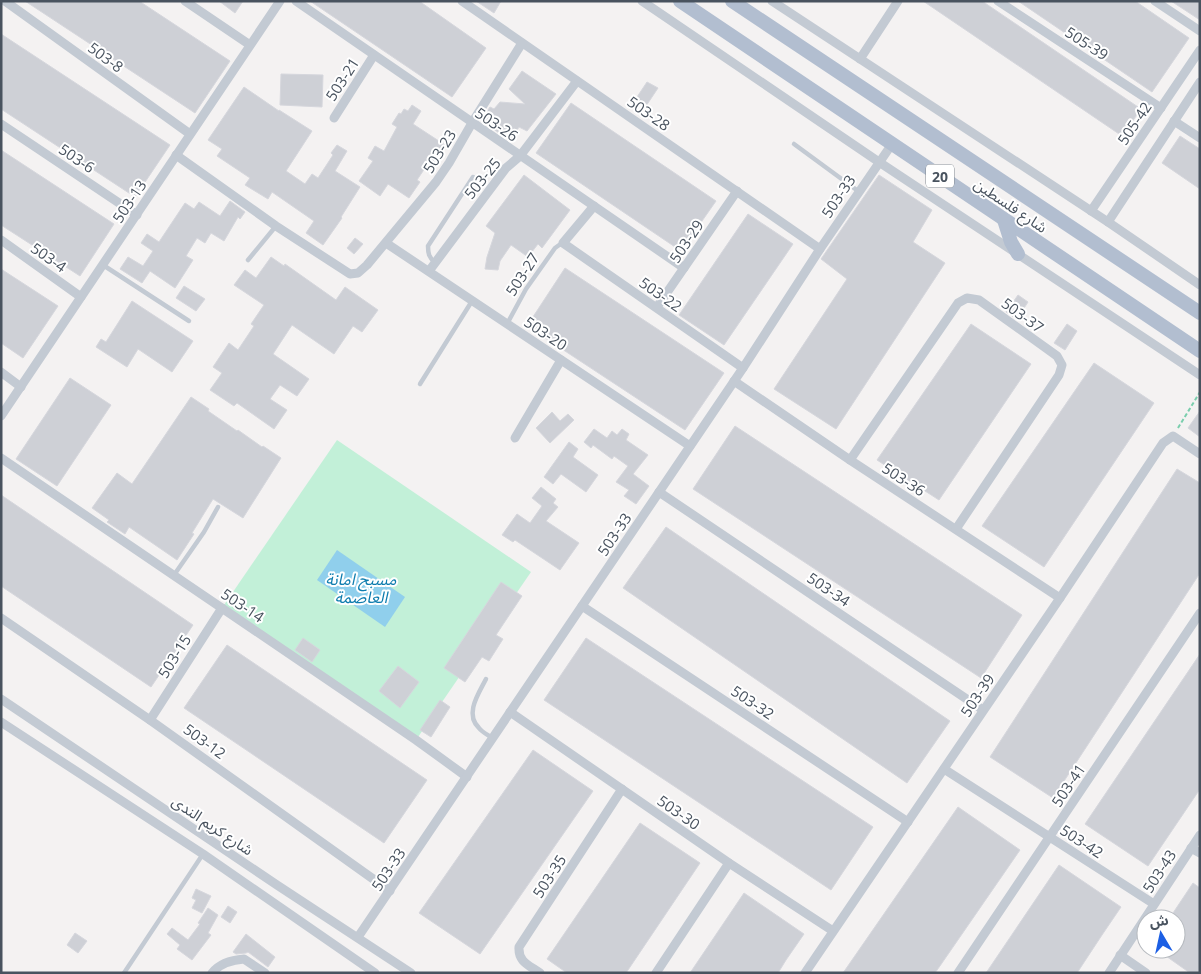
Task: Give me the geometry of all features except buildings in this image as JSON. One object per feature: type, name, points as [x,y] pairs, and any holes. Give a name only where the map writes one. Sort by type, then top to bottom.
[{"type":"main road","name":"شارع فلسطين","points":[[680,1],[1200,352]]},
{"type":"main road","name":"شارع فلسطين","points":[[732,1],[1200,313]]},
{"type":"main road","points":[[1004,220],[1011,242],[1018,254]]},
{"type":"main road","points":[[1178,299],[1200,304]]},
{"type":"street","name":"503-8","points":[[5,1],[190,134]]},
{"type":"street","points":[[185,1],[250,45]]},
{"type":"street","name":"503-13","points":[[1,416],[280,1]]},
{"type":"street","name":"503-26","points":[[296,1],[684,268]]},
{"type":"street","name":"503-28","points":[[462,1],[820,249]]},
{"type":"street","points":[[642,1],[879,162],[1200,375]]},
{"type":"street","points":[[772,1],[1200,284]]},
{"type":"street","points":[[860,59],[898,1]]},
{"type":"street","name":"505-39","points":[[998,1],[1160,108]]},
{"type":"street","points":[[1155,1],[1200,31]]},
{"type":"street","name":"503-23","points":[[276,226],[350,274],[358,273],[368,266],[450,163],[472,123],[522,42]]},
{"type":"street","name":"505-42","points":[[1092,211],[1200,50]]},
{"type":"street","name":"503-21","points":[[334,118],[374,55]]},
{"type":"street","name":"503-25","points":[[429,271],[506,168],[520,156],[577,81]]},
{"type":"street","points":[[1108,222],[1200,82]]},
{"type":"street","points":[[1174,121],[1200,138]]},
{"type":"street","name":"503-6","points":[[1,124],[136,215]]},
{"type":"street","name":"503-33","points":[[358,938],[743,368],[858,191],[892,144]]},
{"type":"street","points":[[176,155],[276,226]]},
{"type":"street","name":"503-29","points":[[657,307],[737,191]]},
{"type":"street","points":[[563,243],[594,206]]},
{"type":"street","name":"503-4","points":[[1,240],[82,297]]},
{"type":"street","name":"503-20","points":[[386,243],[690,446]]},
{"type":"street","name":"503-22","points":[[563,243],[743,368]]},
{"type":"street","name":"503-37","points":[[850,460],[958,303],[967,298],[979,300],[1057,356],[1062,365],[1059,375],[956,529]]},
{"type":"street","points":[[515,438],[561,360]]},
{"type":"street","points":[[1,372],[21,387]]},
{"type":"street","name":"503-36","points":[[734,381],[1060,598]]},
{"type":"street","points":[[1173,436],[1200,454]]},
{"type":"street","name":"503-39","points":[[805,973],[1060,598],[1162,443],[1173,436]]},
{"type":"street","name":"503-14","points":[[1,458],[416,740],[467,777]]},
{"type":"street","name":"503-34","points":[[659,492],[983,710]]},
{"type":"street","name":"503-32","points":[[582,606],[908,822]]},
{"type":"street","name":"503-15","points":[[150,720],[222,608]]},
{"type":"street","name":"503-41","points":[[958,973],[1200,613]]},
{"type":"street","name":"503-12","points":[[1,618],[150,720],[390,891]]},
{"type":"street","name":"شارع كريم الندى","points":[[1,700],[410,973]]},
{"type":"street","name":"503-30","points":[[510,712],[729,863],[833,932]]},
{"type":"street","name":"شارع كريم الندى","points":[[1,722],[203,854],[375,973]]},
{"type":"street","name":"503-42","points":[[944,769],[1154,904]]},
{"type":"street","name":"503-35","points":[[540,973],[522,960],[518,954],[519,947],[622,789]]},
{"type":"street","name":"503-43","points":[[1109,973],[1200,835]]},
{"type":"street","points":[[1191,848],[1200,854]]},
{"type":"street","points":[[656,973],[729,863]]},
{"type":"street","points":[[269,900],[277,885]]},
{"type":"street","points":[[1120,955],[1146,973]]},
{"type":"street","points":[[212,973],[219,966],[227,962],[244,959],[266,973]]},
{"type":"lane","points":[[794,144],[858,191]]},
{"type":"lane","points":[[435,263],[429,257],[428,246],[473,177]]},
{"type":"lane","points":[[248,260],[276,226]]},
{"type":"lane","name":"503-27","points":[[507,324],[526,289],[555,248],[563,243]]},
{"type":"lane","points":[[102,265],[189,321]]},
{"type":"lane","points":[[420,384],[472,301]]},
{"type":"lane","points":[[174,575],[204,532],[218,507]]},
{"type":"lane","points":[[486,679],[474,703],[473,716],[477,727],[492,738]]},
{"type":"lane","points":[[124,973],[203,854]]},
{"type":"path","points":[[1173,436],[1200,392]]},
{"type":"green space","points":[[337,440],[531,572],[416,740],[222,608]]},
{"type":"water","name":"مسبح امانة العاصمة","points":[[337,550],[405,597],[385,627],[317,580]]}]
